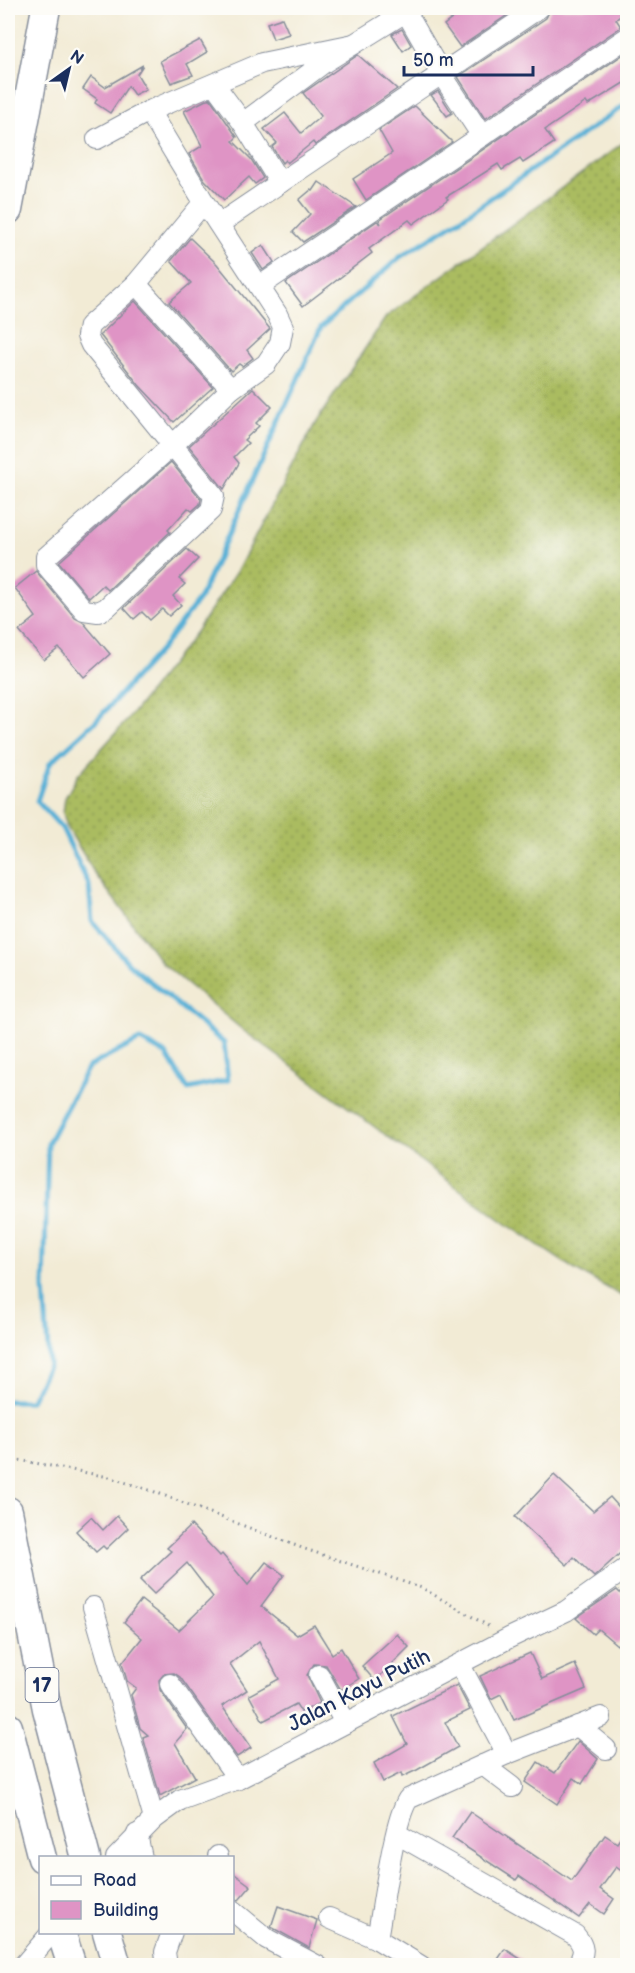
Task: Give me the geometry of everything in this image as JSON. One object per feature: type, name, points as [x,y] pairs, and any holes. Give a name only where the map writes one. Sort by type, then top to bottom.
[{"type":"highway","points":[[8,210],[46,8]]},
{"type":"highway","name":"17","points":[[8,1511],[24,1607],[47,1709],[86,1856]]},
{"type":"highway","name":"17","points":[[8,1727],[42,1856]]},
{"type":"highway","points":[[62,1934],[72,1965]]},
{"type":"highway","points":[[108,1934],[117,1965]]},
{"type":"street","points":[[219,224],[539,8]]},
{"type":"street","points":[[243,123],[354,44],[409,10],[442,75],[482,136]]},
{"type":"street","points":[[260,286],[627,37]]},
{"type":"street","points":[[97,138],[150,111],[262,63],[354,44]]},
{"type":"street","points":[[214,84],[243,123],[280,183]]},
{"type":"street","points":[[150,111],[204,202],[260,286],[283,327],[280,343],[266,364],[231,389],[174,444],[46,557],[46,565],[84,610],[98,612],[106,608],[211,510],[214,496],[174,444],[91,345],[87,336],[89,326],[136,284],[204,202]]},
{"type":"street","points":[[136,284],[231,389]]},
{"type":"street","name":"Jalan Kayu Putih","points":[[117,1856],[154,1819],[180,1800],[238,1779],[509,1638],[566,1611],[627,1567]]},
{"type":"street","points":[[93,1607],[154,1819]]},
{"type":"street","points":[[460,1665],[507,1754]]},
{"type":"street","points":[[319,1675],[345,1724]]},
{"type":"street","points":[[170,1684],[238,1779]]},
{"type":"street","points":[[377,1939],[397,1834],[408,1799],[507,1754],[601,1717]]},
{"type":"street","points":[[579,1726],[606,1749]]},
{"type":"street","points":[[483,1765],[512,1787]]},
{"type":"street","points":[[397,1834],[575,1935],[583,1945],[584,1954],[577,1965]]},
{"type":"street","points":[[133,1838],[142,1856]]},
{"type":"street","points":[[234,1912],[267,1938],[318,1965]]},
{"type":"street","points":[[329,1918],[377,1939],[421,1965]]},
{"type":"street","points":[[23,1965],[50,1934]]},
{"type":"street","points":[[168,1965],[165,1952],[171,1934]]},
{"type":"path","points":[[8,1458],[109,1477],[155,1492],[302,1548],[422,1588],[509,1638]]},
{"type":"green space","points":[[627,140],[627,1299],[574,1269],[508,1225],[244,1031],[162,963],[95,874],[67,827],[63,813],[65,798],[78,775],[128,719],[196,632],[238,569],[316,422],[386,317]]},
{"type":"building","points":[[446,8],[518,8],[460,47],[444,25],[453,18]]},
{"type":"building","points":[[551,8],[627,8],[627,12],[616,19],[621,27],[485,119],[458,77],[546,18]]},
{"type":"building","points":[[282,18],[289,34],[273,39],[267,23]]},
{"type":"building","points":[[402,29],[411,45],[403,51],[392,34]]},
{"type":"building","points":[[200,40],[207,52],[187,64],[193,75],[171,83],[160,61]]},
{"type":"building","points":[[627,52],[627,81],[588,105],[586,102],[545,130],[554,143],[523,163],[520,159],[502,170],[498,164],[446,197],[448,199],[413,224],[409,220],[369,249],[372,253],[303,306],[286,283],[377,221],[381,224],[379,220]]},
{"type":"building","points":[[358,55],[397,89],[315,145],[313,142],[287,163],[285,160],[282,163],[272,147],[277,143],[264,129],[285,113],[301,133],[321,116],[303,93]]},
{"type":"building","points":[[143,65],[137,74],[146,89],[134,95],[128,86],[110,113],[95,103],[97,99],[83,89],[91,77],[105,87]]},
{"type":"building","points":[[438,91],[452,113],[447,116],[431,95]]},
{"type":"building","points":[[210,98],[237,137],[233,141],[251,159],[263,178],[255,184],[249,177],[224,200],[204,179],[189,154],[202,146],[184,111]]},
{"type":"building","points":[[415,106],[452,142],[366,200],[353,179],[392,153],[379,130]]},
{"type":"building","points":[[319,182],[356,207],[303,242],[293,232],[310,214],[299,200],[311,190],[313,191]]},
{"type":"building","points":[[190,238],[217,264],[270,329],[247,350],[253,358],[242,366],[239,364],[231,371],[169,302],[191,283],[171,261]]},
{"type":"building","points":[[263,245],[274,262],[263,270],[252,253]]},
{"type":"building","points":[[135,301],[213,387],[174,422],[139,385],[100,335]]},
{"type":"building","points":[[253,388],[272,407],[256,423],[259,426],[244,440],[248,443],[234,457],[239,463],[224,489],[189,446]]},
{"type":"building","points":[[171,462],[201,499],[200,504],[192,511],[188,508],[168,530],[170,532],[108,590],[103,585],[89,598],[59,562]]},
{"type":"building","points":[[187,549],[198,559],[179,579],[185,584],[173,596],[181,605],[169,616],[162,609],[150,620],[142,612],[134,619],[124,608]]},
{"type":"building","points":[[36,571],[75,618],[83,622],[110,654],[84,677],[59,648],[44,660],[19,631],[36,617],[15,588]]},
{"type":"building","points":[[554,1475],[593,1511],[610,1497],[627,1516],[627,1547],[594,1577],[574,1557],[567,1565],[515,1517]]},
{"type":"building","points":[[117,1516],[128,1528],[106,1549],[103,1546],[96,1552],[76,1531],[91,1517],[103,1530]]},
{"type":"building","points":[[191,1525],[220,1556],[222,1554],[248,1585],[266,1562],[284,1575],[261,1606],[297,1635],[314,1625],[332,1654],[341,1648],[359,1679],[341,1690],[326,1665],[314,1664],[307,1675],[320,1703],[301,1712],[296,1704],[263,1721],[249,1695],[279,1679],[259,1641],[230,1664],[247,1690],[222,1706],[251,1748],[237,1757],[180,1677],[174,1673],[164,1674],[159,1680],[160,1690],[187,1729],[175,1743],[195,1777],[160,1796],[143,1737],[148,1735],[140,1728],[131,1695],[136,1688],[127,1681],[122,1663],[142,1638],[124,1622],[141,1600],[179,1630],[213,1597],[187,1563],[154,1594],[140,1580],[171,1551],[167,1548]]},
{"type":"building","points":[[617,1590],[627,1600],[627,1633],[617,1645],[598,1629],[593,1634],[576,1618]]},
{"type":"building","points":[[397,1634],[409,1647],[375,1681],[362,1666]]},
{"type":"building","points":[[530,1653],[542,1679],[575,1664],[586,1689],[514,1720],[501,1694],[491,1699],[480,1676]]},
{"type":"building","points":[[457,1685],[470,1710],[445,1722],[458,1747],[402,1777],[401,1773],[383,1782],[374,1763],[407,1744],[393,1716]]},
{"type":"building","points":[[578,1741],[598,1759],[582,1784],[574,1778],[557,1804],[525,1782],[538,1762],[555,1773]]},
{"type":"building","points":[[470,1812],[572,1881],[605,1835],[617,1843],[627,1828],[627,1875],[616,1867],[600,1889],[614,1899],[604,1914],[590,1904],[579,1918],[519,1876],[516,1880],[452,1838]]},
{"type":"building","points":[[234,1873],[251,1886],[239,1900],[234,1899]]},
{"type":"building","points":[[278,1906],[317,1920],[309,1948],[271,1927]]},
{"type":"building","points":[[505,1949],[530,1965],[494,1965]]},
{"type":"waterway","points":[[8,1401],[31,1401],[49,1365],[44,1288],[48,1143],[88,1067],[140,1040],[166,1054],[188,1089],[228,1080],[224,1043],[129,964],[92,921],[89,885],[62,828],[37,801],[50,763],[96,721],[162,648],[200,598],[321,327],[400,257],[459,220],[628,103]]}]
